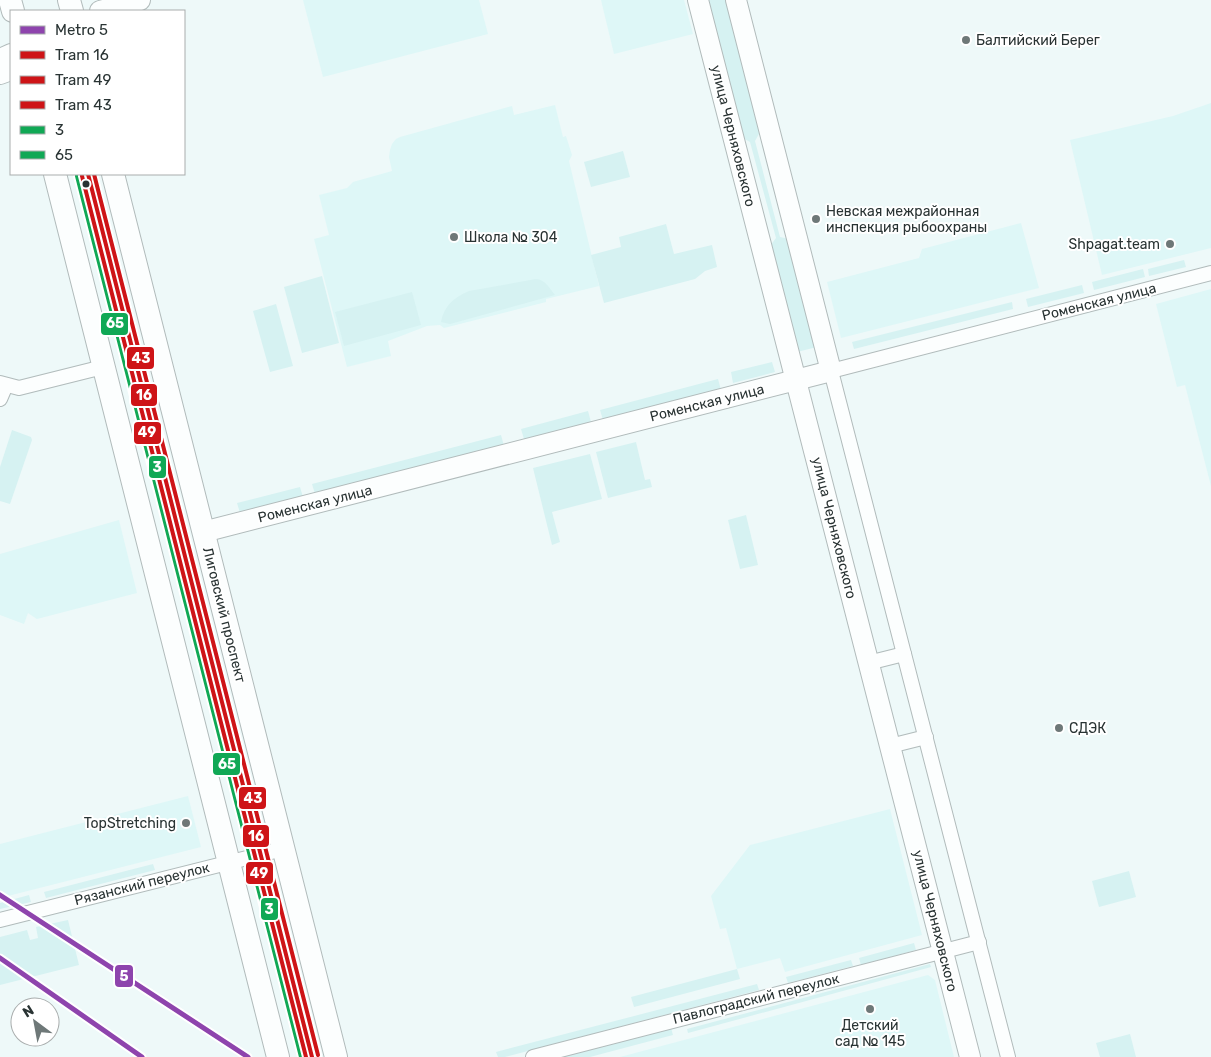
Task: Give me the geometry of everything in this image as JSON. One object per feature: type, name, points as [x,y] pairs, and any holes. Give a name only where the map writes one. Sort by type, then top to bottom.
[{"type":"main road","points":[[55,175],[278,1057]]},
{"type":"main road","name":"Лиговский проспект","points":[[112,175],[336,1057]]},
{"type":"street","points":[[104,10],[140,0]]},
{"type":"street","name":"улица Черняховского","points":[[698,0],[970,1057]]},
{"type":"street","points":[[736,0],[1008,1057]]},
{"type":"street","name":"Роменская улица","points":[[203,532],[1211,273]]},
{"type":"street","points":[[0,399],[3,384],[19,388],[103,367]]},
{"type":"street","points":[[868,663],[904,654]]},
{"type":"street","points":[[890,746],[926,737]]},
{"type":"street","name":"Рязанский переулок","points":[[0,920],[283,849]]},
{"type":"street","name":"Павлоградский переулок","points":[[533,1057],[979,942]]},
{"type":"shaded area","points":[[303,0],[479,0],[488,34],[323,77]]},
{"type":"shaded area","points":[[601,0],[684,0],[693,34],[614,54]]},
{"type":"shaded area","points":[[706,0],[727,0],[760,132],[755,141],[780,237],[789,239],[817,347],[797,352],[770,246],[776,238],[750,142],[741,137]]},
{"type":"shaded area","points":[[1211,103],[1211,248],[1102,275],[1070,140],[1173,116]]},
{"type":"shaded area","name":"Школа № 304","points":[[555,105],[563,137],[566,136],[572,155],[569,161],[599,286],[546,299],[546,302],[444,328],[440,325],[427,326],[388,341],[391,356],[347,367],[314,239],[329,235],[319,195],[347,188],[353,182],[392,171],[389,157],[390,150],[392,144],[400,137],[512,106],[514,115]]},
{"type":"shaded area","points":[[623,151],[630,177],[591,187],[584,162]]},
{"type":"shaded area","points":[[1021,223],[1039,288],[841,338],[827,282],[919,258],[922,249]]},
{"type":"shaded area","points":[[666,224],[674,254],[712,245],[717,267],[705,271],[695,279],[604,303],[591,255],[621,247],[619,237]]},
{"type":"shaded area","points":[[1184,260],[1186,267],[1149,276],[1148,269]]},
{"type":"shaded area","points":[[1143,269],[1145,277],[1094,290],[1092,282]]},
{"type":"shaded area","points":[[322,276],[339,343],[302,353],[284,287]]},
{"type":"shaded area","points":[[536,279],[545,282],[555,295],[450,324],[441,322],[447,307],[454,299],[464,293]]},
{"type":"shaded area","points":[[1082,285],[1084,293],[1028,307],[1026,299]]},
{"type":"shaded area","points":[[1211,289],[1211,486],[1185,385],[1177,387],[1156,304]]},
{"type":"shaded area","points":[[412,292],[421,325],[344,346],[335,312]]},
{"type":"shaded area","points":[[1012,302],[1013,309],[854,349],[852,342]]},
{"type":"shaded area","points":[[276,304],[293,366],[270,372],[253,311]]},
{"type":"shaded area","points":[[772,362],[775,372],[733,383],[731,372]]},
{"type":"shaded area","points":[[718,379],[721,390],[603,420],[600,410]]},
{"type":"shaded area","points":[[588,411],[591,422],[524,439],[521,429]]},
{"type":"shaded area","points":[[12,430],[31,437],[32,440],[10,504],[0,501],[0,467]]},
{"type":"shaded area","points":[[501,435],[504,446],[315,494],[312,484]]},
{"type":"shaded area","points":[[636,442],[645,480],[650,479],[652,487],[608,498],[596,452]]},
{"type":"shaded area","points":[[590,454],[602,499],[552,512],[560,542],[552,545],[533,468]]},
{"type":"shaded area","points":[[300,487],[303,497],[240,513],[237,503]]},
{"type":"shaded area","points":[[746,515],[758,565],[740,569],[728,520]]},
{"type":"shaded area","points":[[119,520],[137,593],[37,619],[28,613],[24,624],[0,615],[0,554]]},
{"type":"shaded area","points":[[188,796],[201,847],[0,898],[0,844]]},
{"type":"shaded area","points":[[890,809],[922,935],[785,972],[780,958],[737,969],[726,928],[720,929],[711,896],[750,845]]},
{"type":"shaded area","points":[[153,864],[155,870],[46,898],[44,892]]},
{"type":"shaded area","points":[[1129,871],[1136,897],[1099,907],[1092,881]]},
{"type":"shaded area","points":[[29,895],[31,902],[0,909],[0,903]]},
{"type":"shaded area","points":[[68,920],[79,965],[0,985],[0,937],[27,930],[30,940],[38,938],[36,927]]},
{"type":"shaded area","points":[[914,943],[916,950],[861,965],[859,958]]},
{"type":"shaded area","points":[[851,960],[853,966],[788,983],[786,977]]},
{"type":"shaded area","points":[[930,964],[931,967],[688,1033],[687,1029]]},
{"type":"shaded area","points":[[737,969],[740,979],[634,1007],[631,997]]},
{"type":"shaded area","name":"Детский сад № 145","points":[[928,975],[935,980],[954,1057],[620,1057]]},
{"type":"shaded area","points":[[757,984],[759,990],[505,1057],[498,1057],[496,1052]]},
{"type":"shaded area","points":[[671,1028],[673,1035],[590,1057],[561,1057]]},
{"type":"shaded area","points":[[1130,1034],[1136,1057],[1100,1057],[1096,1043]]},
{"type":"metro line","name":"5","points":[[0,895],[248,1057]]},
{"type":"metro line","name":"5","points":[[0,958],[142,1057]]},
{"type":"tram line","name":"16","points":[[88,175],[312,1057]]},
{"type":"tram line","name":"43","points":[[94,175],[318,1055]]},
{"type":"tram line","name":"49","points":[[82,176],[306,1057]]},
{"type":"transit line","name":"3","points":[[83,175],[307,1057]]},
{"type":"transit line","name":"65","points":[[77,176],[301,1057]]},
{"type":"place","name":"Балтийский Берег","points":[[966,40]]},
{"type":"place","name":"Невская межрайонная инспекция рыбоохраны","points":[[816,219]]},
{"type":"place","name":"Школа № 304","points":[[454,237]]},
{"type":"place","name":"Shpagat.team","points":[[1170,244]]},
{"type":"place","name":"СДЭК","points":[[1059,728]]},
{"type":"place","name":"TopStretching","points":[[186,823]]},
{"type":"place","name":"Детский сад № 145","points":[[870,1009]]}]
